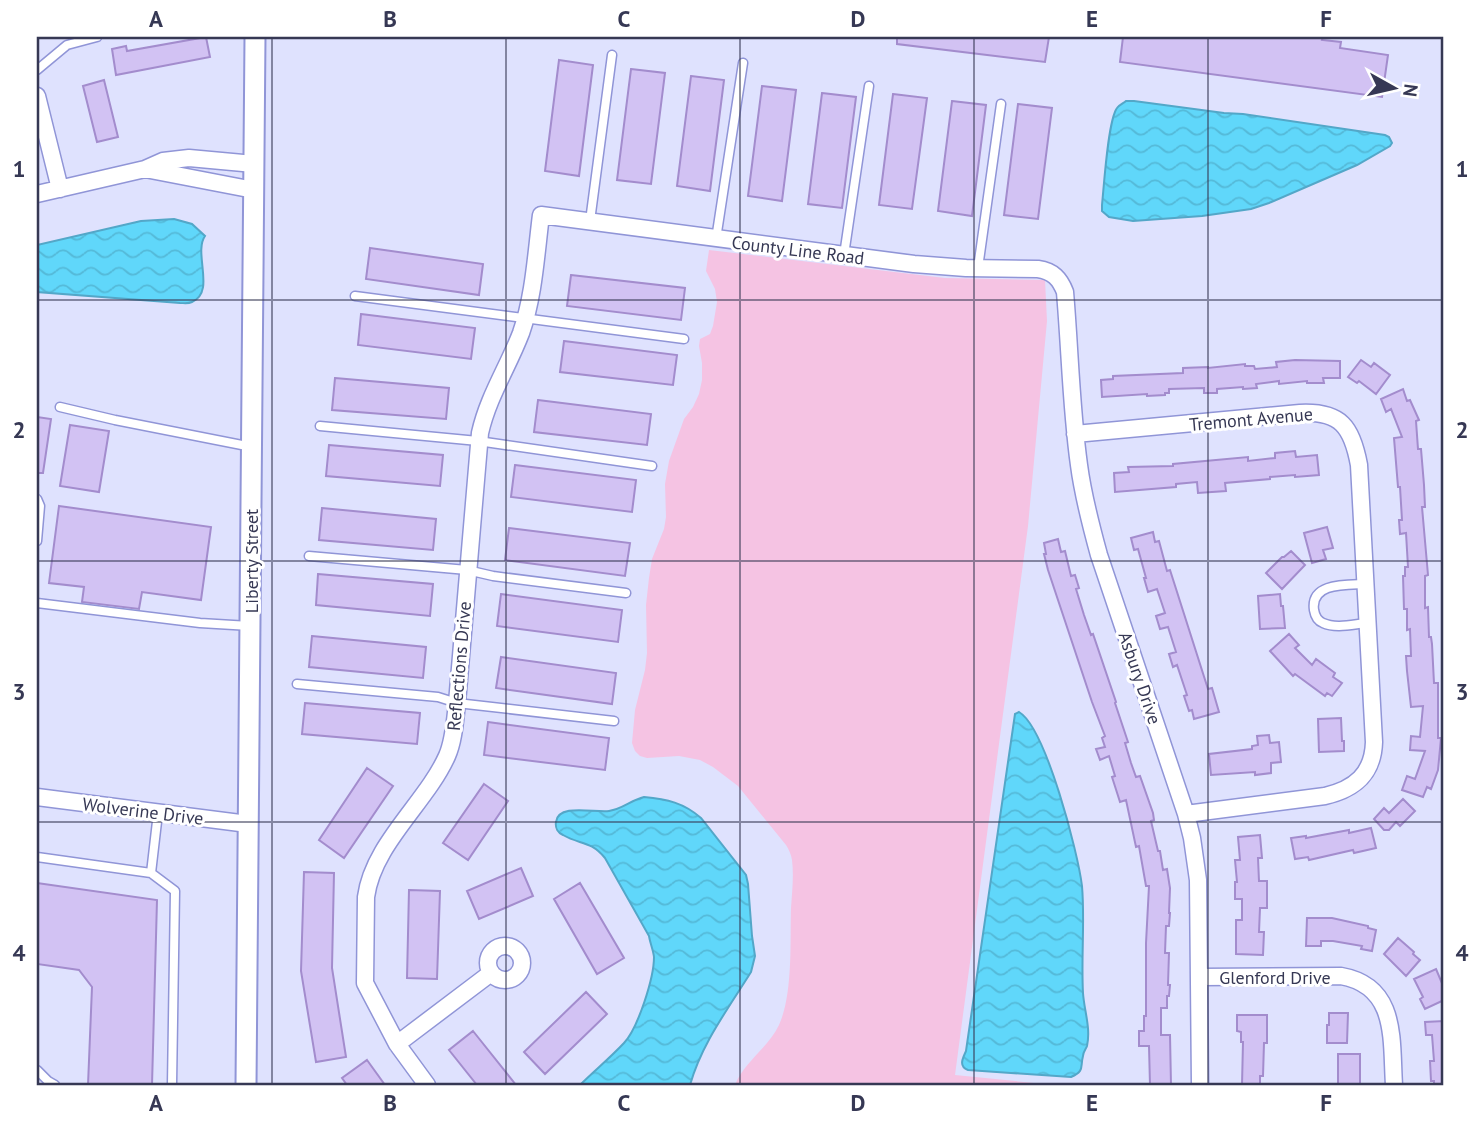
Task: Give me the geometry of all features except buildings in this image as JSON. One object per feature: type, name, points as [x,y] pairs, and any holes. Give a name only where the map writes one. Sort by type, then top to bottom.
[{"type":"street","name":"Liberty Street","points":[[246,1085],[255,37]]},
{"type":"street","points":[[37,96],[60,189]]},
{"type":"street","points":[[37,194],[145,169],[163,161],[189,158],[254,164]]},
{"type":"street","points":[[145,169],[254,190]]},
{"type":"street","name":"County Line Road","points":[[541,215],[914,264],[1047,270],[1055,276]]},
{"type":"street","name":"Reflections Drive","points":[[427,1085],[397,1044],[365,983],[367,886],[381,855],[447,756],[452,740],[478,441],[487,406],[525,318],[530,300],[541,215]]},
{"type":"street","name":"Asbury Drive","points":[[1055,276],[1062,283],[1065,292],[1075,434],[1085,499],[1099,555],[1192,838],[1198,880],[1200,1085]]},
{"type":"street","name":"Tremont Avenue","points":[[1075,434],[1312,412],[1325,413],[1349,421],[1359,465],[1374,754],[1369,767],[1362,778],[1340,793],[1186,814]]},
{"type":"street","name":"Wolverine Drive","points":[[37,797],[248,824]]},
{"type":"street","points":[[397,1044],[491,973]]},
{"type":"street","name":"Glenford Drive","points":[[1200,977],[1340,976],[1356,979],[1367,985],[1383,1004],[1388,1017],[1394,1085]]},
{"type":"lane","points":[[37,70],[67,45],[97,37]]},
{"type":"lane","points":[[590,221],[612,55]]},
{"type":"lane","points":[[716,239],[743,63]]},
{"type":"lane","points":[[844,255],[869,86]]},
{"type":"lane","points":[[978,268],[1001,104]]},
{"type":"lane","points":[[355,296],[684,339]]},
{"type":"lane","points":[[60,407],[252,447]]},
{"type":"lane","points":[[320,426],[478,441],[652,466]]},
{"type":"lane","points":[[37,499],[40,506],[37,541]]},
{"type":"lane","points":[[309,556],[467,570],[626,593]]},
{"type":"lane","points":[[1365,584],[1340,585],[1325,589],[1319,593],[1314,613],[1324,624],[1367,623]]},
{"type":"lane","points":[[37,603],[200,623],[250,626]]},
{"type":"lane","points":[[297,684],[438,697],[457,702],[614,721]]},
{"type":"lane","points":[[151,873],[159,813]]},
{"type":"lane","points":[[37,857],[151,873],[176,891],[172,1085]]},
{"type":"lane","points":[[37,1070],[48,1082],[55,1085]]},
{"type":"shaded area","points":[[709,250],[945,278],[1045,280],[1047,321],[1028,526],[955,1075],[1054,1085],[735,1085],[744,1069],[769,1041],[779,1025],[787,999],[793,878],[791,856],[786,845],[738,786],[713,767],[700,760],[679,756],[640,756],[632,743],[635,710],[647,653],[646,605],[649,578],[652,559],[664,529],[665,484],[669,461],[684,419],[699,394],[702,380],[700,339],[710,334],[717,302],[715,289],[706,271]]},
{"type":"water","points":[[1126,101],[1243,114],[1385,135],[1392,143],[1357,165],[1251,209],[1133,221],[1109,217],[1102,211],[1111,126],[1117,108]]},
{"type":"water","points":[[174,219],[192,224],[205,236],[201,252],[202,290],[199,297],[192,302],[37,292],[37,245],[141,221]]},
{"type":"water","points":[[1019,712],[1040,741],[1050,765],[1074,847],[1082,886],[1083,993],[1088,1039],[1080,1071],[1071,1077],[968,1070],[962,1064],[1015,714]]},
{"type":"water","points":[[644,797],[675,803],[695,813],[746,875],[755,956],[751,972],[709,1041],[690,1085],[580,1085],[619,1049],[635,1026],[651,977],[654,957],[649,936],[605,858],[590,845],[560,833],[556,822],[558,816],[570,811],[609,811]]}]
